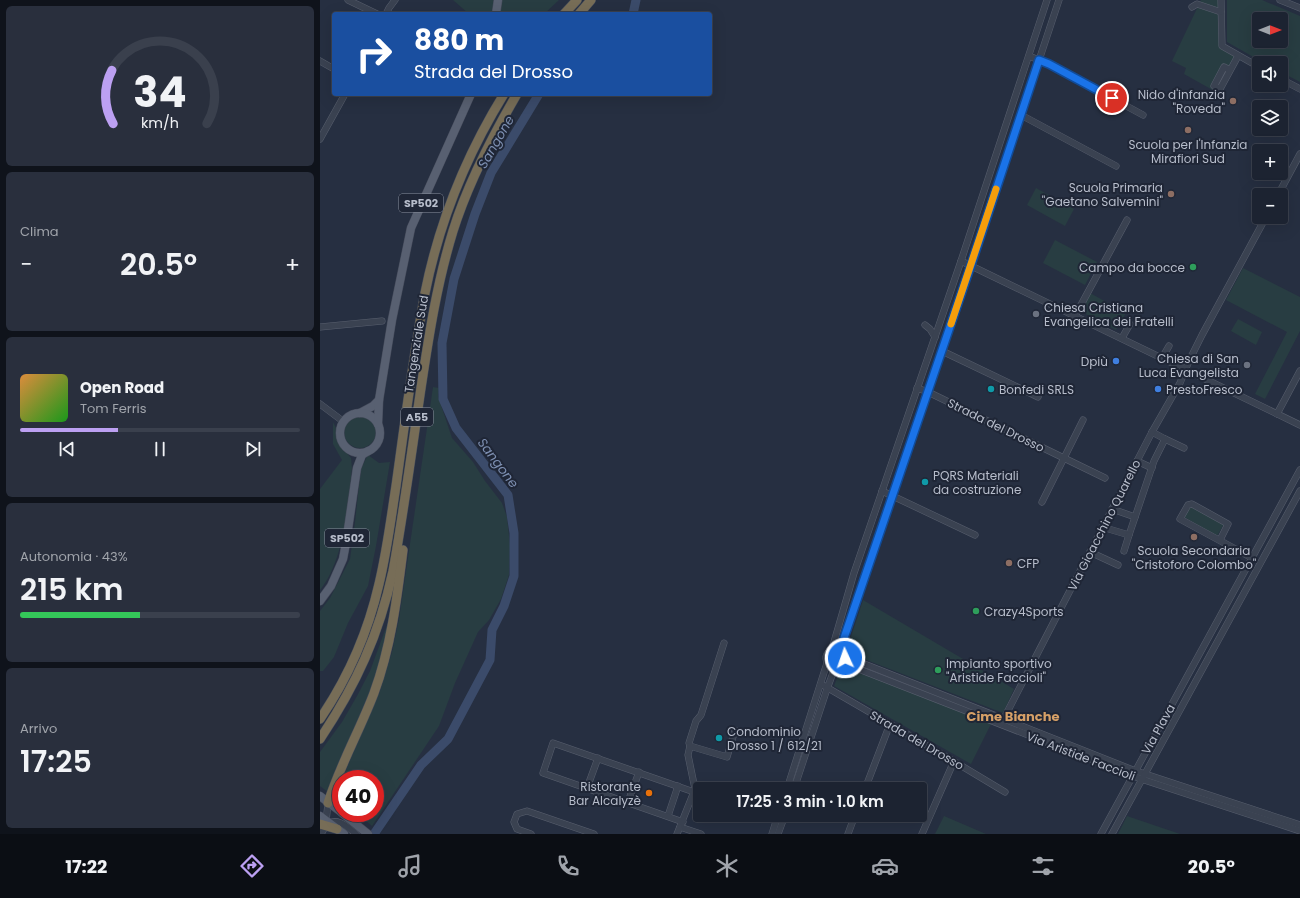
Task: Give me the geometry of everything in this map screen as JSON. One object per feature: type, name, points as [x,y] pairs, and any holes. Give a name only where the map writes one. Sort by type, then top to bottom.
[{"type":"highway","points":[[566,12],[577,0]]},
{"type":"highway","points":[[581,12],[591,0]]},
{"type":"highway","name":"Tangenziale Sud","points":[[320,719],[331,703],[353,662],[367,626],[379,585],[425,292],[437,248],[449,208],[470,159],[503,96]]},
{"type":"highway","name":"Tangenziale Sud","points":[[320,739],[334,719],[352,687],[370,649],[379,624],[393,571],[434,307],[447,252],[453,230],[486,149],[516,96]]},
{"type":"highway","points":[[324,803],[374,694],[389,644],[399,587],[406,528],[407,482]]},
{"type":"highway","points":[[323,825],[340,831]]},
{"type":"main road","points":[[496,12],[498,0]]},
{"type":"main road","name":"SP502","points":[[320,601],[336,577],[343,559],[357,468],[362,455],[374,447],[378,442],[380,430],[378,424],[379,400],[392,320],[411,228],[470,96]]},
{"type":"main road","points":[[344,422],[351,415],[360,413],[373,406],[379,400]]},
{"type":"main road","points":[[360,413],[371,416],[378,424]]},
{"type":"main road","name":"SP502","points":[[344,422],[341,434],[342,440],[350,449],[357,468]]},
{"type":"main road","points":[[350,449],[358,452],[368,451]]},
{"type":"main road","points":[[320,796],[324,803]]},
{"type":"main road","points":[[353,822],[368,834]]},
{"type":"street","points":[[348,0],[373,12]]},
{"type":"street","points":[[387,12],[395,0]]},
{"type":"street","points":[[789,782],[821,684],[827,663],[826,655],[832,650],[854,573],[961,261],[1047,0]]},
{"type":"street","points":[[796,782],[834,670],[843,663],[844,638],[996,192],[1059,0]]},
{"type":"street","points":[[1221,0],[1222,46],[1252,63]]},
{"type":"street","points":[[1280,0],[1300,8]]},
{"type":"street","points":[[1192,6],[1198,4],[1221,12]]},
{"type":"street","points":[[1029,56],[1049,64],[1143,115]]},
{"type":"street","points":[[1230,70],[1238,56]]},
{"type":"street","points":[[320,61],[332,68]]},
{"type":"street","points":[[1288,83],[1300,89]]},
{"type":"street","points":[[320,139],[344,96]]},
{"type":"street","points":[[1021,115],[1116,166]]},
{"type":"street","points":[[1282,188],[1300,154]]},
{"type":"street","points":[[985,188],[996,192]]},
{"type":"street","points":[[1075,316],[1127,220]]},
{"type":"street","name":"Via Gioacchino Quarello","points":[[1002,721],[1152,432],[1180,383],[1202,336],[1262,224]]},
{"type":"street","points":[[971,229],[982,233]]},
{"type":"street","points":[[961,261],[1300,425]]},
{"type":"street","points":[[320,327],[382,320]]},
{"type":"street","points":[[935,337],[930,329],[925,325],[940,322]]},
{"type":"street","points":[[1122,338],[1130,324]]},
{"type":"street","points":[[1162,358],[1169,346]]},
{"type":"street","points":[[942,351],[1038,398]]},
{"type":"street","points":[[1277,414],[1300,371]]},
{"type":"street","name":"Strada del Drosso","points":[[917,388],[1105,478]]},
{"type":"street","points":[[320,404],[344,422]]},
{"type":"street","points":[[1042,502],[1083,420]]},
{"type":"street","points":[[1152,432],[1184,448]]},
{"type":"street","points":[[1124,551],[1152,468],[1165,439]]},
{"type":"street","points":[[1137,461],[1152,468]]},
{"type":"street","name":"Via Plava","points":[[1101,834],[1300,470]]},
{"type":"street","points":[[882,491],[975,536]]},
{"type":"street","name":"Via Plava","points":[[1112,834],[1300,491]]},
{"type":"street","points":[[1220,540],[1228,524],[1192,504],[1188,505],[1180,519],[1252,558]]},
{"type":"street","points":[[1112,509],[1135,517]]},
{"type":"street","points":[[1102,527],[1129,535]]},
{"type":"street","points":[[868,534],[878,538]]},
{"type":"street","points":[[1090,552],[1118,565]]},
{"type":"street","points":[[1220,616],[1229,620]]},
{"type":"street","points":[[1215,624],[1224,629]]},
{"type":"street","points":[[693,782],[688,755],[690,746],[689,743],[701,715],[724,643]]},
{"type":"street","points":[[832,650],[837,649],[843,654]]},
{"type":"street","name":"Via Aristide Faccioli","points":[[843,654],[1002,721],[1133,773],[1300,825]]},
{"type":"street","points":[[827,663],[832,667],[837,668]]},
{"type":"street","name":"Via Aristide Faccioli","points":[[843,663],[1002,721]]},
{"type":"street","name":"Strada del Drosso","points":[[821,684],[827,689],[954,761],[1005,792]]},
{"type":"street","points":[[868,782],[890,724]]},
{"type":"street","points":[[690,746],[727,757],[735,730]]},
{"type":"street","points":[[693,792],[553,742],[543,773],[668,816],[702,834]]},
{"type":"street","points":[[587,788],[598,758]]},
{"type":"street","points":[[922,834],[954,761]]},
{"type":"street","points":[[628,802],[639,772]]},
{"type":"street","name":"Via Aristide Faccioli","points":[[1143,776],[1300,832]]},
{"type":"street","points":[[668,816],[678,786]]},
{"type":"street","points":[[677,834],[680,823],[693,794]]},
{"type":"street","points":[[324,803],[323,825],[335,821],[340,822],[356,834]]},
{"type":"street","points":[[531,834],[517,829],[514,822],[516,814],[527,811],[594,834]]},
{"type":"street","points":[[772,834],[776,822]]},
{"type":"street","points":[[778,834],[782,822]]},
{"type":"street","points":[[848,834],[852,822]]},
{"type":"green space","points":[[453,0],[559,0],[546,12],[467,12]]},
{"type":"green space","points":[[1201,0],[1219,0],[1220,47],[1237,58],[1218,93],[1184,74],[1186,68],[1172,61]]},
{"type":"green space","points":[[1227,0],[1262,0],[1300,16],[1300,82],[1288,76],[1288,56],[1252,56],[1227,42]]},
{"type":"green space","points":[[1036,188],[1074,209],[1065,226],[1027,205]]},
{"type":"green space","points":[[1055,240],[1097,262],[1085,285],[1043,263]]},
{"type":"green space","points":[[1243,268],[1300,297],[1300,331],[1265,399],[1255,394],[1287,332],[1226,300]]},
{"type":"green space","points":[[1090,293],[1126,313],[1116,330],[1080,311]]},
{"type":"green space","points":[[1238,319],[1262,332],[1256,345],[1231,331]]},
{"type":"green space","points":[[433,387],[439,388],[438,396],[452,438],[473,462],[502,503],[507,517],[510,545],[509,575],[501,599],[489,620],[478,632],[455,683],[439,726],[384,808],[384,770],[346,770],[380,691],[392,652],[399,619]]},
{"type":"green space","points":[[357,416],[363,416],[372,420],[376,432],[372,444],[363,448],[357,448],[348,444],[344,435],[344,429],[348,420]]},
{"type":"green space","points":[[333,422],[336,428],[338,443],[351,458],[352,468],[344,532],[340,548],[335,564],[320,590],[320,489],[342,460],[333,444]]},
{"type":"green space","points":[[368,455],[379,463],[390,462],[368,586],[348,623],[334,657],[323,671],[320,671],[320,611],[330,598],[350,559],[361,468]]},
{"type":"green space","points":[[1191,505],[1224,524],[1217,536],[1184,517]]},
{"type":"green space","name":"Impianto sportivo \"Aristide Faccioli\"","points":[[863,600],[1014,689],[1003,713],[846,652]]},
{"type":"green space","points":[[391,614],[377,674],[337,770],[332,770],[332,782],[328,792],[320,786],[320,752],[342,722],[370,671]]},
{"type":"green space","points":[[850,670],[908,690],[991,724],[971,764],[834,686],[839,675]]},
{"type":"green space","points":[[944,816],[986,834],[935,834]]},
{"type":"green space","points":[[1127,816],[1180,834],[1118,834]]},
{"type":"green space","points":[[367,822],[375,822],[372,826]]},
{"type":"waterway","name":"Sangone","points":[[633,12],[636,0]]},
{"type":"waterway","name":"Sangone","points":[[374,834],[421,765],[448,739],[490,660],[492,630],[504,606],[514,576],[514,533],[508,495],[456,428],[443,399],[442,343],[454,279],[475,214],[491,173],[538,96]]},
{"type":"slow traffic","points":[[951,324],[996,189]]},
{"type":"place","name":"Nido d'infanzia \"Roveda\"","points":[[1233,101]]},
{"type":"place","name":"Scuola per l'Infanzia Mirafiori Sud","points":[[1188,130]]},
{"type":"place","name":"Scuola Primaria \"Gaetano Salvemini\"","points":[[1171,194]]},
{"type":"place","name":"Campo da bocce","points":[[1193,267]]},
{"type":"place","name":"Chiesa Cristiana Evangelica dei Fratelli","points":[[1036,314]]},
{"type":"place","name":"Dpiù","points":[[1116,361]]},
{"type":"place","name":"Chiesa di San Luca Evangelista","points":[[1247,365]]},
{"type":"place","name":"Bonfedi SRLS","points":[[991,389]]},
{"type":"place","name":"PrestoFresco","points":[[1158,389]]},
{"type":"place","name":"PQRS Materiali da costruzione","points":[[925,482]]},
{"type":"place","name":"Scuola Secondaria \"Cristoforo Colombo\"","points":[[1194,537]]},
{"type":"place","name":"CFP","points":[[1009,563]]},
{"type":"place","name":"Crazy4Sports","points":[[976,611]]},
{"type":"place","name":"Impianto sportivo \"Aristide Faccioli\"","points":[[938,670]]},
{"type":"place","name":"Condominio Drosso 1 / 612/21","points":[[719,738]]},
{"type":"place","name":"Ristorante Bar Alcalyzè","points":[[649,793]]},
{"type":"district","name":"Cime Bianche","points":[[1013,716]]},
{"type":"route","points":[[845,658],[842,651],[844,638],[1039,60],[1112,98]]}]
